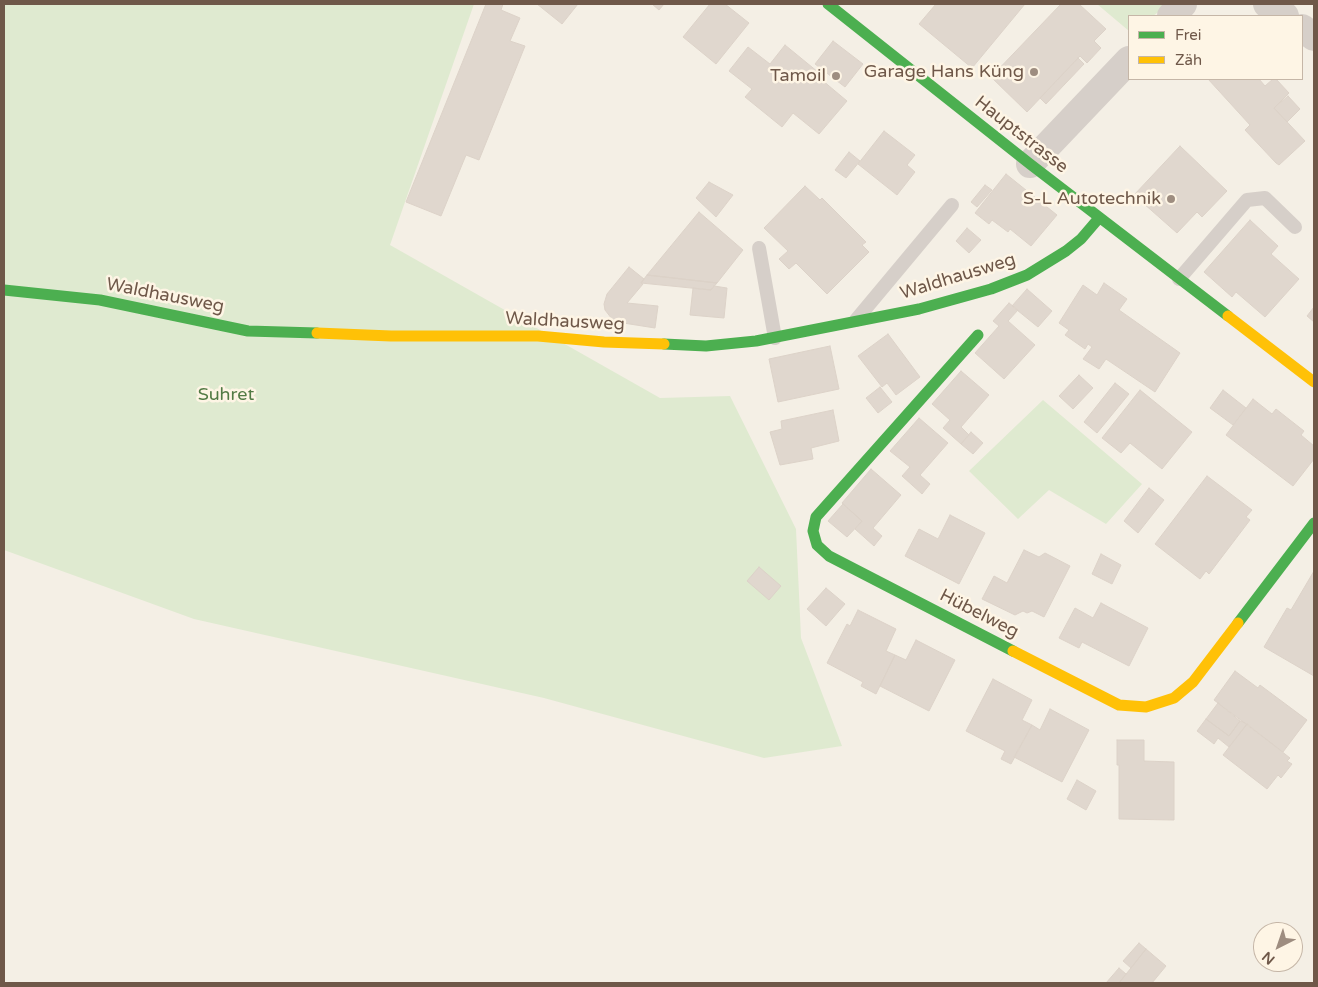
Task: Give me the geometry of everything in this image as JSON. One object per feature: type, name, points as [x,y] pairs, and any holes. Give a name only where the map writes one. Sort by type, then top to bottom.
[{"type":"street","name":"Hauptstrasse","points":[[828,4],[1030,164],[1314,382]]},
{"type":"street","points":[[1172,15],[1183,4]]},
{"type":"street","points":[[1267,4],[1284,15]]},
{"type":"street","points":[[1303,29],[1314,37]]},
{"type":"street","points":[[1030,164],[1128,61]]},
{"type":"street","name":"Waldhausweg","points":[[4,290],[100,300],[248,331],[391,336],[538,336],[604,342],[706,346],[756,342],[853,323],[919,309],[991,289],[1027,275],[1081,239],[1100,218]]},
{"type":"street","name":"Hübelweg","points":[[978,335],[816,517],[813,531],[817,545],[829,556],[1119,705],[1146,707],[1174,698],[1193,682],[1314,523]]},
{"type":"lane","points":[[1179,279],[1247,200],[1265,198],[1295,227]]},
{"type":"lane","points":[[853,323],[952,206]]},
{"type":"lane","points":[[759,248],[775,338]]},
{"type":"green space","name":"Suhret","points":[[4,4],[474,4],[390,245],[660,398],[730,396],[796,529],[801,638],[842,746],[764,758],[544,698],[194,619],[4,550]]},
{"type":"green space","points":[[1097,4],[1169,4],[1154,15],[1128,15],[1128,30]]},
{"type":"green space","points":[[1043,400],[1142,484],[1106,524],[1049,490],[1018,519],[969,471]]},
{"type":"building","points":[[486,4],[503,4],[501,10],[520,18],[510,41],[525,46],[479,160],[466,155],[441,216],[406,202]]},
{"type":"building","points":[[537,4],[578,4],[562,24]]},
{"type":"building","points":[[652,4],[664,4],[659,10]]},
{"type":"building","points":[[710,4],[725,4],[749,23],[716,64],[683,37]]},
{"type":"building","points":[[936,4],[1025,4],[972,68],[919,24]]},
{"type":"building","points":[[1061,4],[1079,4],[1106,29],[1094,41],[1101,48],[1087,63],[1080,56],[1027,112],[991,77]]},
{"type":"building","points":[[833,41],[863,64],[845,87],[815,64]]},
{"type":"building","points":[[785,45],[818,72],[816,75],[847,101],[819,134],[793,113],[782,127],[745,97],[752,89],[729,71],[748,47],[770,64]]},
{"type":"building","points":[[1078,58],[1084,64],[1046,104],[1040,98]]},
{"type":"building","points":[[1209,80],[1260,80],[1265,86],[1272,80],[1277,80],[1289,93],[1274,108],[1305,141],[1279,165],[1245,130],[1250,125]]},
{"type":"building","points":[[1288,96],[1300,109],[1287,122],[1274,108]]},
{"type":"building","points":[[884,131],[915,155],[907,165],[915,172],[897,195],[858,164]]},
{"type":"building","points":[[1180,146],[1227,191],[1202,217],[1197,212],[1177,233],[1134,195]]},
{"type":"building","points":[[849,152],[860,161],[846,178],[835,170]]},
{"type":"building","points":[[1006,174],[1057,215],[1031,246],[1010,229],[1008,232],[992,220],[989,224],[975,213]]},
{"type":"building","points":[[709,182],[733,195],[716,217],[696,198]]},
{"type":"building","points":[[985,185],[992,190],[977,207],[971,202]]},
{"type":"building","points":[[805,186],[820,200],[822,198],[866,242],[862,245],[869,252],[827,294],[796,263],[789,269],[779,259],[788,251],[764,228]]},
{"type":"building","points":[[699,212],[743,250],[717,283],[647,275]]},
{"type":"building","points":[[1250,220],[1278,246],[1271,254],[1299,279],[1265,317],[1236,292],[1232,297],[1204,272]]},
{"type":"building","points":[[967,228],[981,240],[969,253],[956,241]]},
{"type":"building","points":[[629,267],[644,279],[641,283],[643,284],[627,303],[658,306],[655,328],[617,322],[605,310],[604,304],[607,294]]},
{"type":"building","points":[[647,275],[717,283],[711,290],[641,283]]},
{"type":"building","points":[[1104,283],[1127,299],[1119,310],[1180,353],[1155,392],[1106,359],[1099,369],[1083,359],[1092,347],[1088,344],[1085,349],[1065,335],[1069,330],[1059,323],[1083,285],[1097,295]]},
{"type":"building","points":[[714,286],[727,288],[724,318],[690,315],[693,288],[711,290]]},
{"type":"building","points":[[1027,289],[1052,311],[1038,327],[1012,306]]},
{"type":"building","points":[[1009,303],[1018,310],[1008,321],[1035,345],[1004,379],[975,353],[999,326],[993,321]]},
{"type":"building","points":[[1314,307],[1314,322],[1307,316]]},
{"type":"building","points":[[888,334],[920,377],[896,395],[887,383],[882,387],[858,356]]},
{"type":"building","points":[[830,346],[839,389],[778,402],[769,359]]},
{"type":"building","points":[[961,371],[989,395],[961,427],[969,435],[961,444],[943,428],[950,420],[932,404]]},
{"type":"building","points":[[1079,375],[1093,388],[1073,409],[1059,396]]},
{"type":"building","points":[[1115,383],[1129,394],[1097,433],[1084,422]]},
{"type":"building","points":[[880,387],[892,402],[878,413],[866,398]]},
{"type":"building","points":[[1140,390],[1192,432],[1162,469],[1130,443],[1121,453],[1102,438]]},
{"type":"building","points":[[1223,390],[1246,408],[1233,425],[1210,408]]},
{"type":"building","points":[[1253,399],[1272,414],[1276,409],[1304,431],[1301,435],[1314,446],[1314,459],[1293,486],[1226,435]]},
{"type":"building","points":[[833,410],[839,441],[811,448],[813,459],[780,465],[770,432],[782,429],[781,421]]},
{"type":"building","points":[[919,418],[948,443],[920,475],[930,484],[922,494],[902,476],[910,467],[890,451]]},
{"type":"building","points":[[971,432],[983,443],[973,454],[961,444]]},
{"type":"building","points":[[871,469],[901,495],[873,528],[882,536],[874,546],[855,529],[862,521],[842,503]]},
{"type":"building","points":[[1207,476],[1252,510],[1246,517],[1250,520],[1209,574],[1206,571],[1200,579],[1155,544]]},
{"type":"building","points":[[1149,488],[1164,500],[1138,533],[1124,521]]},
{"type":"building","points":[[843,504],[862,521],[847,537],[828,521]]},
{"type":"building","points":[[950,515],[985,533],[959,584],[905,556],[919,529],[938,539]]},
{"type":"building","points":[[1024,550],[1039,557],[1045,553],[1070,566],[1044,617],[1032,611],[1027,613],[1023,611],[1015,615],[982,599],[994,576],[1007,583]]},
{"type":"building","points":[[1101,554],[1121,565],[1112,584],[1092,574]]},
{"type":"building","points":[[759,567],[781,586],[769,600],[747,581]]},
{"type":"building","points":[[1314,571],[1314,676],[1264,647],[1287,608],[1291,610]]},
{"type":"building","points":[[826,588],[845,604],[826,626],[807,609]]},
{"type":"building","points":[[1101,603],[1148,628],[1129,666],[1082,642],[1079,648],[1059,638],[1075,608],[1093,618]]},
{"type":"building","points":[[858,610],[896,629],[886,651],[895,655],[876,694],[861,686],[863,682],[827,663],[847,624],[850,626]]},
{"type":"building","points":[[916,640],[955,660],[929,711],[880,686],[895,655],[906,660]]},
{"type":"building","points":[[1235,671],[1258,688],[1260,685],[1307,720],[1283,752],[1214,700]]},
{"type":"building","points":[[993,679],[1032,700],[1022,720],[1032,725],[1011,764],[1001,759],[1005,751],[966,731]]},
{"type":"building","points":[[1218,703],[1240,721],[1229,736],[1206,719]]},
{"type":"building","points":[[1050,709],[1089,730],[1062,782],[1014,757],[1032,725],[1040,730]]},
{"type":"building","points":[[1206,719],[1229,736],[1240,721],[1247,724],[1229,747],[1218,738],[1214,744],[1197,731]]},
{"type":"building","points":[[1247,724],[1290,758],[1287,761],[1292,764],[1281,778],[1278,775],[1267,789],[1223,755]]},
{"type":"building","points":[[1117,740],[1144,740],[1144,761],[1174,762],[1174,820],[1119,819]]},
{"type":"building","points":[[1077,780],[1096,791],[1086,810],[1067,799]]},
{"type":"building","points":[[1139,943],[1146,949],[1131,968],[1123,961]]},
{"type":"building","points":[[1146,949],[1166,966],[1152,983],[1119,983]]},
{"type":"building","points":[[1119,968],[1126,974],[1119,983],[1106,983]]},
{"type":"traffic: fast","points":[[828,4],[1030,164],[1228,316]]},
{"type":"traffic: fast","points":[[664,344],[706,346],[756,341],[919,309],[991,289],[1027,275],[1066,251],[1081,239],[1099,218]]},
{"type":"traffic: fast","points":[[4,290],[100,300],[248,331],[317,333]]},
{"type":"traffic: fast","points":[[978,335],[816,517],[813,531],[817,545],[829,556],[1013,651]]},
{"type":"traffic: fast","points":[[1238,623],[1314,523]]},
{"type":"traffic: slow","points":[[1228,316],[1314,382]]},
{"type":"traffic: slow","points":[[317,333],[391,336],[538,336],[604,342],[664,344]]},
{"type":"traffic: slow","points":[[1013,651],[1119,705],[1146,707],[1174,698],[1193,682],[1238,623]]},
{"type":"place","name":"Garage Hans Küng","points":[[1034,72]]},
{"type":"place","name":"Tamoil","points":[[836,76]]},
{"type":"place","name":"S-L Autotechnik","points":[[1171,199]]}]
